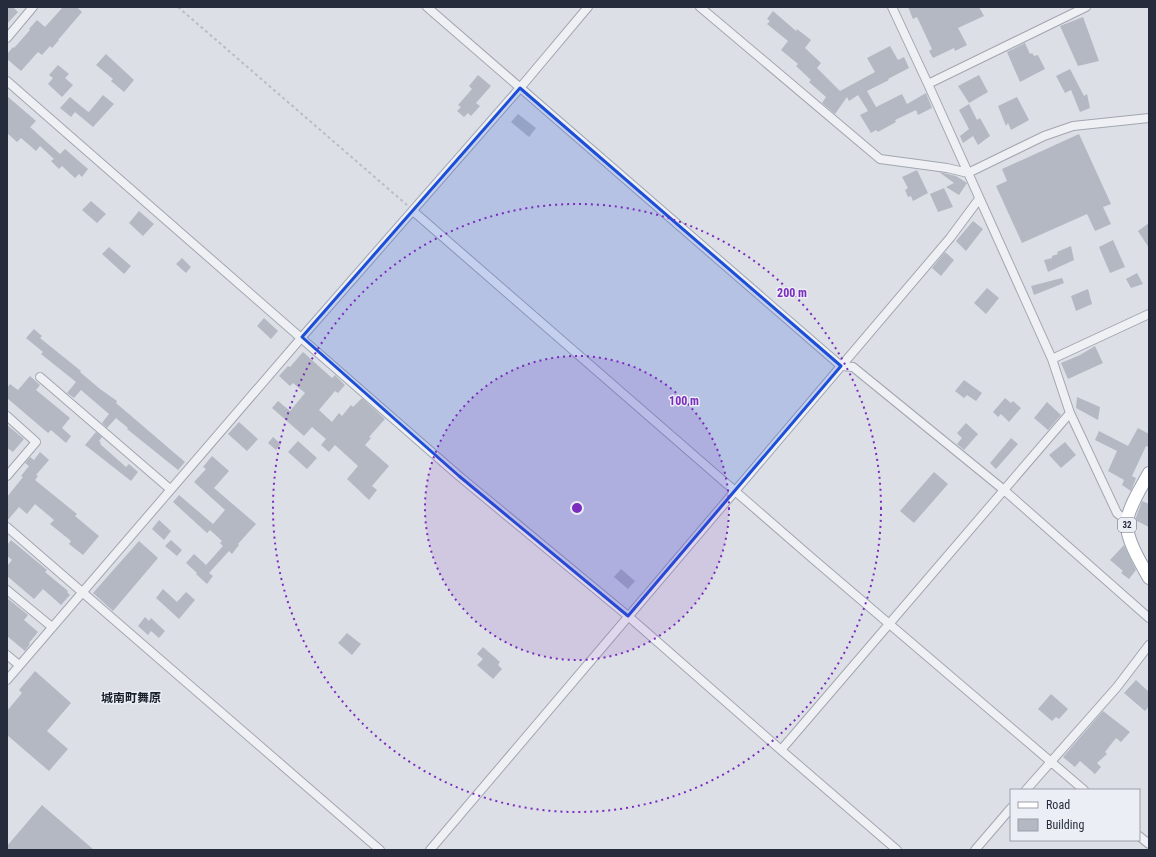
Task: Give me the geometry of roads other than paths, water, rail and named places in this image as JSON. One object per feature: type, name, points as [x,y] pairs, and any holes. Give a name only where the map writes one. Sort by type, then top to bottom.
[{"type":"main road","name":"32","points":[[1149,473],[1131,508],[1127,521],[1129,536],[1149,578]]},
{"type":"street","points":[[7,38],[33,7]]},
{"type":"street","points":[[427,7],[841,366],[853,367],[1004,490],[1149,618]]},
{"type":"street","points":[[7,680],[170,489],[520,88],[588,7]]},
{"type":"street","points":[[700,7],[880,158],[947,168],[968,173],[1044,136],[1073,126],[1149,118]]},
{"type":"street","points":[[892,7],[1052,359],[1070,413],[1117,512],[1127,521]]},
{"type":"street","points":[[928,84],[1086,8]]},
{"type":"street","points":[[7,81],[302,337],[459,476],[628,616],[898,850]]},
{"type":"street","points":[[430,850],[950,238],[979,198]]},
{"type":"street","points":[[413,211],[812,558],[1083,789]]},
{"type":"street","points":[[1052,359],[1149,314]]},
{"type":"street","points":[[40,377],[170,489]]},
{"type":"street","points":[[781,750],[1070,413]]},
{"type":"street","points":[[7,416],[36,442],[7,476]]},
{"type":"street","points":[[7,527],[380,850]]},
{"type":"street","points":[[7,590],[52,627]]},
{"type":"street","points":[[1027,789],[1117,687],[1149,645]]},
{"type":"street","points":[[7,655],[19,665]]},
{"type":"street","points":[[975,850],[1010,809]]},
{"type":"street","points":[[1140,837],[1149,844]]},
{"type":"district","name":"城南町舞原","points":[[131,698]]}]
